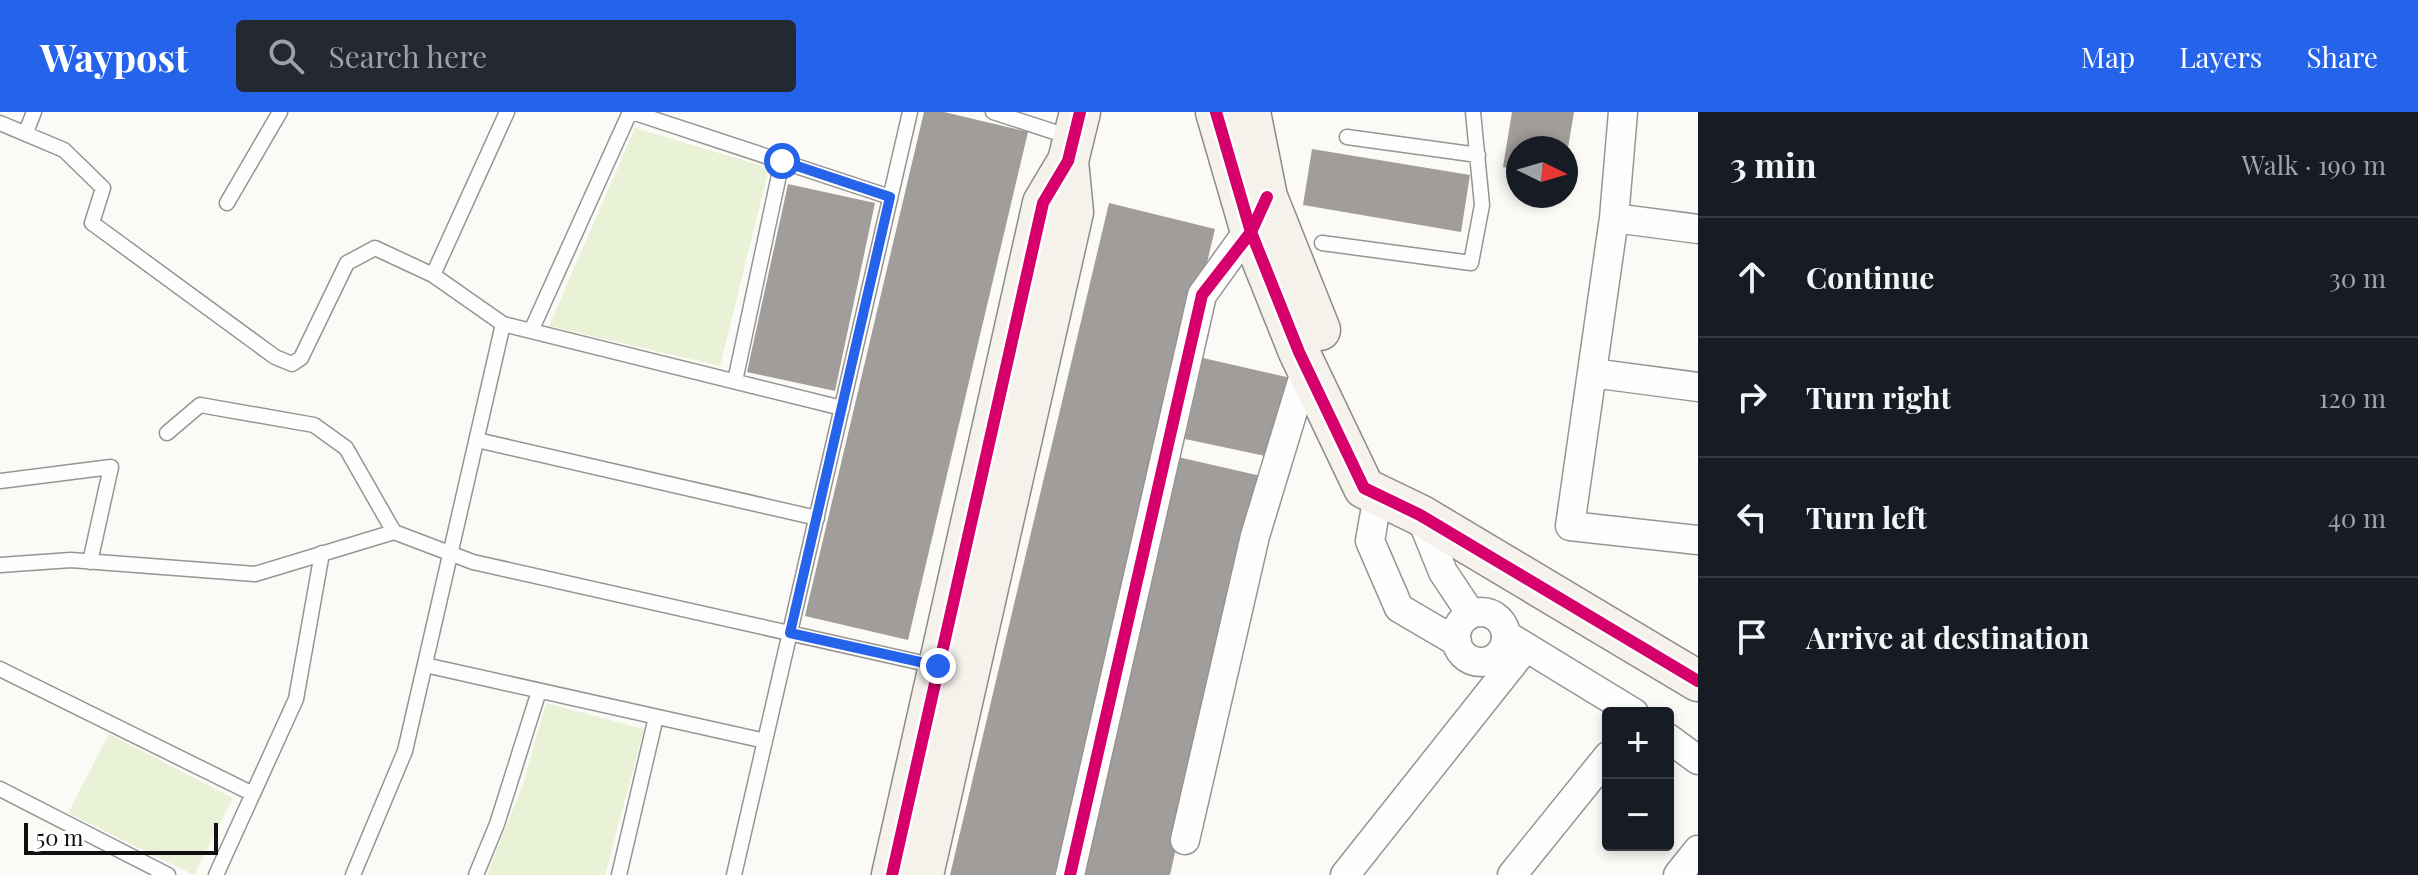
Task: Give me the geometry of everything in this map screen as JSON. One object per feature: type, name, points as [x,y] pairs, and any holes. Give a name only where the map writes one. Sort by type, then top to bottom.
[{"type":"street","points":[[1216,112],[1259,214],[1377,466],[1378,495],[1370,541],[1399,608],[1457,642]]},
{"type":"street","points":[[1250,112],[1259,214],[1306,368],[1364,488],[1420,515],[1698,681]]},
{"type":"street","points":[[1623,112],[1614,218],[1570,526],[1698,540]]},
{"type":"street","points":[[892,875],[1043,203],[1074,137]]},
{"type":"street","points":[[923,875],[1073,212],[1074,137]]},
{"type":"street","points":[[1070,875],[1202,295],[1259,214]]},
{"type":"street","points":[[1614,218],[1698,229]]},
{"type":"street","points":[[1185,840],[1255,536],[1306,368]]},
{"type":"street","points":[[1592,373],[1698,387]]},
{"type":"street","points":[[1420,515],[1443,572],[1471,614]]},
{"type":"street","points":[[1516,641],[1488,661],[1472,660],[1460,650],[1457,642],[1459,625],[1471,614],[1495,616],[1516,641],[1624,707]]},
{"type":"street","points":[[1345,875],[1516,641]]},
{"type":"street","points":[[1674,742],[1698,760]]},
{"type":"street","points":[[1512,875],[1602,763]]},
{"type":"street","points":[[1678,875],[1698,850]]},
{"type":"lane","points":[[26,132],[34,112]]},
{"type":"lane","points":[[227,203],[280,112]]},
{"type":"lane","points":[[433,275],[507,112]]},
{"type":"lane","points":[[531,331],[631,112],[890,197]]},
{"type":"lane","points":[[734,875],[910,112]]},
{"type":"lane","points":[[993,112],[1074,137]]},
{"type":"lane","points":[[1322,243],[1471,263],[1482,205],[1473,112]]},
{"type":"lane","points":[[0,123],[64,150],[103,188],[92,223],[275,357],[292,364],[301,358],[347,263],[358,254],[375,248],[433,275],[503,324],[842,408]]},
{"type":"lane","points":[[1347,137],[1478,155]]},
{"type":"lane","points":[[735,381],[782,161]]},
{"type":"lane","points":[[353,875],[405,751],[503,324]]},
{"type":"lane","points":[[167,433],[200,405],[314,425],[346,448],[394,532]]},
{"type":"lane","points":[[477,440],[817,518]]},
{"type":"lane","points":[[0,481],[111,467],[90,562]]},
{"type":"lane","points":[[0,565],[90,562],[255,574],[394,532],[473,562],[938,666]]},
{"type":"lane","points":[[216,875],[296,699],[322,553]]},
{"type":"lane","points":[[425,665],[765,741]]},
{"type":"lane","points":[[0,669],[253,794]]},
{"type":"lane","points":[[476,875],[497,824],[539,691]]},
{"type":"lane","points":[[619,875],[656,717]]},
{"type":"lane","points":[[0,789],[168,875]]},
{"type":"green space","points":[[635,128],[769,168],[720,366],[549,326]]},
{"type":"green space","points":[[546,703],[644,729],[605,875],[487,875],[523,784]]},
{"type":"green space","points":[[109,734],[233,798],[194,875],[68,813]]},
{"type":"building","points":[[924,112],[944,112],[1028,132],[908,640],[805,616]]},
{"type":"building","points":[[1512,112],[1574,112],[1570,136],[1508,136]]},
{"type":"building","points":[[1312,149],[1470,175],[1461,232],[1303,205]]},
{"type":"building","points":[[788,184],[875,203],[835,391],[747,372]]},
{"type":"building","points":[[1109,203],[1215,229],[1062,875],[950,875]]},
{"type":"building","points":[[1203,358],[1300,380],[1270,457],[1185,439]]},
{"type":"building","points":[[1178,457],[1261,476],[1170,875],[1083,875]]},
{"type":"cycle path","points":[[892,875],[1043,203],[1068,161],[1080,112]]},
{"type":"cycle path","points":[[1216,112],[1251,232],[1299,352],[1364,488],[1420,515],[1698,681]]},
{"type":"cycle path","points":[[1070,875],[1202,295],[1251,232],[1267,197]]},
{"type":"route","points":[[782,161],[890,197],[790,633],[938,666]]}]
